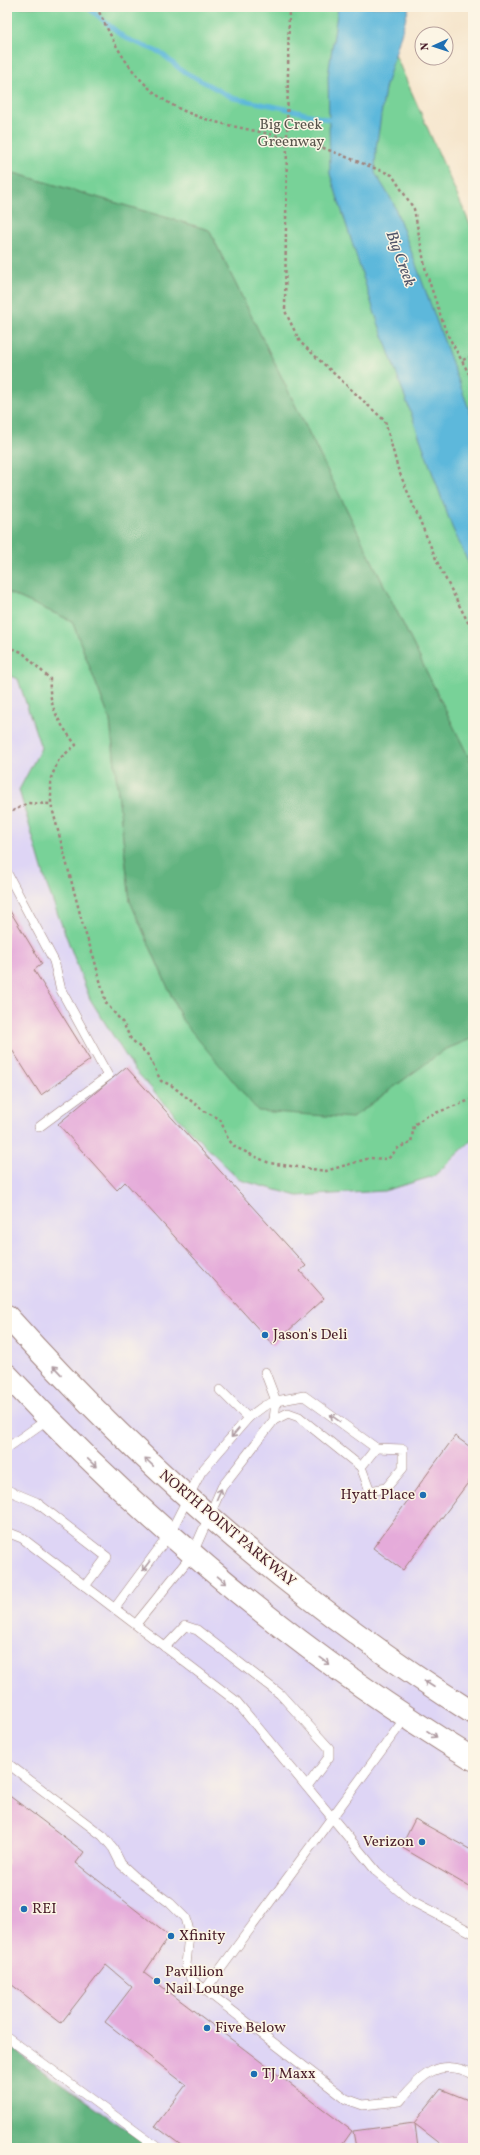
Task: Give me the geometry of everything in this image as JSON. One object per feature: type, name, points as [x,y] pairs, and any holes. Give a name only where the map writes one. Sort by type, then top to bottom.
[{"type":"street","name":"NORTH POINT PARKWAY","points":[[7,1316],[76,1391],[208,1516],[338,1621],[381,1652],[473,1713]]},
{"type":"street","points":[[7,1376],[48,1419],[169,1535],[192,1555],[314,1653],[406,1717],[473,1760]]},
{"type":"lane","points":[[7,873],[54,960],[61,990],[108,1076],[39,1127]]},
{"type":"lane","points":[[265,1372],[276,1401],[274,1420]]},
{"type":"lane","points":[[220,1390],[248,1418]]},
{"type":"lane","points":[[115,1608],[169,1535],[201,1472],[248,1418],[264,1406],[276,1401],[304,1396],[376,1448],[403,1449],[403,1468],[386,1488],[370,1490],[361,1467],[299,1417],[288,1413],[274,1420],[222,1487],[192,1555],[136,1624]]},
{"type":"lane","points":[[7,1448],[48,1419]]},
{"type":"lane","points":[[361,1467],[376,1448]]},
{"type":"lane","points":[[7,1490],[36,1502],[107,1557],[85,1586]]},
{"type":"lane","points":[[7,1532],[22,1538],[236,1701],[378,1872],[410,1900],[473,1933]]},
{"type":"lane","points":[[165,1647],[185,1626],[197,1630],[280,1694],[329,1748],[329,1758],[308,1786]]},
{"type":"lane","points":[[205,1990],[406,1717]]},
{"type":"lane","points":[[7,1763],[103,1836],[113,1848],[121,1864],[134,1876],[170,1903],[185,1918],[189,1934],[186,1965],[191,1979],[346,2099],[363,2105],[400,2101],[424,2074],[445,2066],[473,2074]]},
{"type":"lane","points":[[7,2037],[158,2148]]},
{"type":"path","points":[[289,7],[285,311],[300,342],[384,421],[398,469],[406,490],[439,566],[473,632]]},
{"type":"path","points":[[96,8],[106,24],[117,47],[155,95],[191,116],[321,147],[392,175],[414,209],[426,272],[446,332],[463,360],[473,381]]},
{"type":"path","points":[[463,360],[473,354]]},
{"type":"path","points":[[7,648],[22,652],[50,679],[49,691],[56,719],[76,745],[59,759],[51,778],[52,804],[84,929],[94,958],[106,1003],[122,1023],[131,1039],[148,1055],[161,1081],[171,1085],[204,1111],[220,1119],[228,1139],[235,1147],[269,1163],[326,1171],[370,1158],[388,1159],[399,1147],[411,1143],[414,1125],[425,1117],[473,1099]]},
{"type":"path","points":[[7,814],[28,803],[52,804]]},
{"type":"shaded area","points":[[7,675],[18,679],[41,748],[19,790],[47,886],[134,1069],[473,1092],[473,2148],[7,2148]]},
{"type":"green space","name":"Big Creek Greenway","points":[[7,7],[374,7],[473,231],[473,766],[209,230],[7,171]]},
{"type":"green space","points":[[7,171],[209,230],[473,766],[473,1038],[444,1050],[352,1118],[258,1111],[182,1020],[130,901],[110,720],[72,621],[7,592]]},
{"type":"green space","points":[[7,592],[72,621],[110,720],[130,901],[182,1020],[352,1118],[444,1050],[473,1038],[473,1139],[434,1176],[384,1191],[298,1196],[240,1180],[186,1127],[134,1069],[90,999],[47,886],[19,790],[41,748],[18,679],[7,675]]},
{"type":"green space","points":[[7,2045],[152,2148],[7,2148]]},
{"type":"water","name":"Big Creek","points":[[338,7],[409,7],[385,89],[376,149],[375,173],[393,202],[473,420],[473,573],[452,527],[375,314],[330,174],[328,76]]},
{"type":"building","points":[[7,906],[42,964],[34,970],[90,1060],[41,1095],[7,1042]]},
{"type":"building","points":[[126,1067],[306,1266],[300,1271],[324,1298],[273,1345],[125,1182],[117,1190],[58,1124]]},
{"type":"building","points":[[455,1436],[473,1449],[473,1476],[403,1570],[373,1548]]},
{"type":"building","points":[[7,1794],[84,1852],[76,1863],[169,1936],[144,1973],[352,2131],[340,2148],[185,2148],[155,2126],[186,2085],[105,2022],[132,1987],[106,1965],[61,2023],[7,1981]]},
{"type":"building","points":[[415,1819],[473,1851],[473,1889],[401,1847]]},
{"type":"building","points":[[441,2089],[473,2102],[473,2148],[446,2148],[415,2124],[418,2148],[356,2148],[353,2131],[414,2123]]},
{"type":"waterway","points":[[87,7],[125,38],[161,53],[181,70],[233,98],[283,108],[334,121]]},
{"type":"place","name":"Jason's Deli","points":[[265,1335]]},
{"type":"place","name":"Hyatt Place","points":[[423,1495]]},
{"type":"place","name":"Verizon","points":[[422,1842]]},
{"type":"place","name":"REI","points":[[24,1909]]},
{"type":"place","name":"Xfinity","points":[[171,1936]]},
{"type":"place","name":"Pavillion Nail Lounge","points":[[157,1981]]},
{"type":"place","name":"Five Below","points":[[207,2028]]},
{"type":"place","name":"TJ Maxx","points":[[254,2074]]}]
